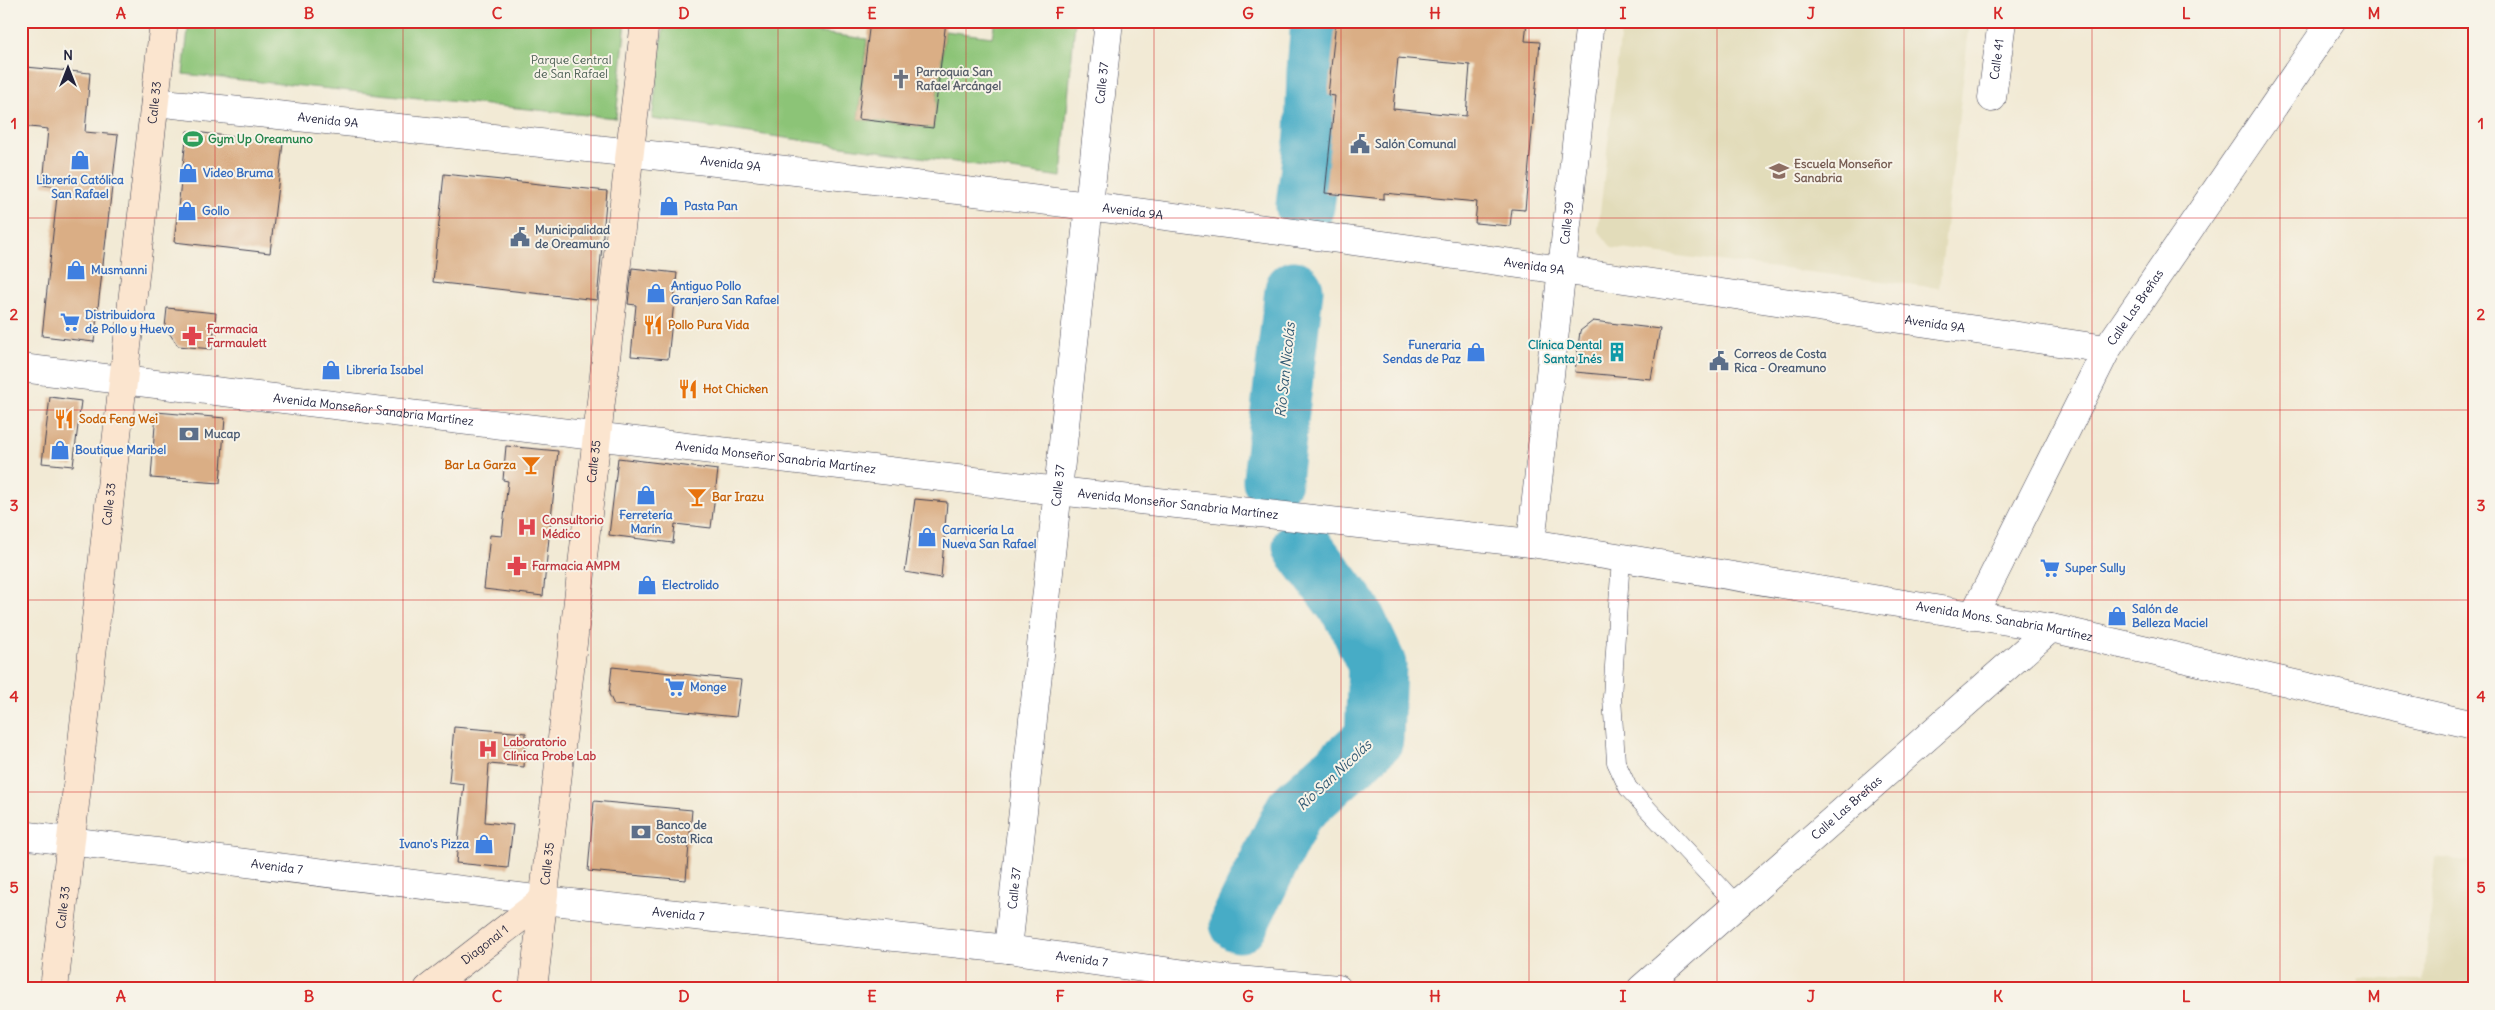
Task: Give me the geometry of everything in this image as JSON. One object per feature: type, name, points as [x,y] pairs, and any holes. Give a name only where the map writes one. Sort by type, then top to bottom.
[{"type":"main road","name":"Calle 33","points":[[54,989],[164,21]]},
{"type":"main road","name":"Calle 35","points":[[533,989],[645,21]]},
{"type":"main road","name":"Diagonal 1","points":[[428,989],[543,900]]},
{"type":"street","name":"Calle 37","points":[[1008,949],[1109,21]]},
{"type":"street","name":"Calle 39","points":[[1531,543],[1560,270],[1590,21]]},
{"type":"street","name":"Calle 41","points":[[1992,98],[2002,21]]},
{"type":"street","name":"Calle Las Breñas","points":[[1973,616],[2107,349],[2332,21]]},
{"type":"street","name":"Avenida 9A","points":[[154,102],[630,153],[1089,206],[1560,270],[2107,349]]},
{"type":"street","name":"Avenida Monseñor Sanabria Martínez","points":[[21,368],[1058,491],[1531,543]]},
{"type":"street","name":"Avenida Mons. Sanabria Martínez","points":[[1531,543],[2052,628],[2474,725]]},
{"type":"street","name":"Calle Las Breñas","points":[[1641,989],[2052,628]]},
{"type":"street","name":"Avenida 7","points":[[21,835],[543,900],[1008,949],[1214,983],[1338,989]]},
{"type":"lane","points":[[1621,558],[1612,697],[1616,762],[1628,788],[1736,905]]},
{"type":"shaded area","name":"Escuela Monseñor Sanabria","points":[[1622,21],[1970,21],[1939,288],[1612,248],[1598,230]]},
{"type":"shaded area","points":[[2435,857],[2474,862],[2474,989],[2357,989],[2358,978],[2424,980]]},
{"type":"green space","name":"Parque Central de San Rafael","points":[[189,21],[626,21],[616,118],[183,74]]},
{"type":"green space","points":[[664,21],[728,21],[867,39],[858,119],[933,128],[945,31],[992,37],[995,21],[1075,21],[1061,177],[652,119]]},
{"type":"building","name":"Parroquia San Rafael Arcángel","points":[[870,21],[946,21],[933,128],[858,119]]},
{"type":"building","points":[[1336,21],[1527,21],[1525,41],[1540,42],[1525,210],[1512,209],[1510,226],[1475,223],[1477,202],[1384,193],[1384,199],[1325,193],[1335,96],[1328,95]],"holes":[[[1398,58],[1470,65],[1466,116],[1393,109]]]},
{"type":"building","points":[[26,67],[90,73],[85,132],[118,135],[94,342],[42,336],[58,187],[43,185],[48,129],[21,126]]},
{"type":"building","points":[[187,131],[283,143],[270,253],[174,242]]},
{"type":"building","name":"Municipalidad de Oreamuno","points":[[444,174],[607,191],[597,300],[433,282]]},
{"type":"building","points":[[632,268],[677,273],[668,359],[631,356],[636,305],[628,304]]},
{"type":"building","name":"Farmacia Farmaulett","points":[[167,308],[216,313],[212,349],[178,346],[165,327]]},
{"type":"building","name":"Clínica Dental Santa Inés","points":[[1593,321],[1660,329],[1651,379],[1575,372],[1580,331]]},
{"type":"building","points":[[50,397],[81,401],[73,466],[42,463]]},
{"type":"building","name":"Mucap","points":[[156,412],[225,418],[220,483],[151,478]]},
{"type":"building","points":[[506,446],[558,451],[543,596],[484,589],[490,535],[502,536],[508,481],[503,480]]},
{"type":"building","name":"Ferretería Marín","points":[[618,458],[718,470],[711,528],[675,524],[673,543],[609,535]]},
{"type":"building","name":"Carnicería La Nueva San Rafael","points":[[915,499],[947,502],[941,578],[905,572]]},
{"type":"building","name":"Monge","points":[[612,667],[741,680],[736,717],[614,705],[609,694]]},
{"type":"building","points":[[454,727],[526,733],[524,767],[489,764],[485,822],[513,825],[508,868],[456,863],[464,784],[449,782]]},
{"type":"building","name":"Banco de Costa Rica","points":[[594,801],[692,810],[686,880],[588,871]]},
{"type":"waterway","name":"Río San Nicolás","points":[[1305,206],[1314,136],[1320,21]]},
{"type":"waterway","name":"Río San Nicolás","points":[[1272,480],[1294,290]]},
{"type":"waterway","name":"Río San Nicolás","points":[[1239,923],[1294,811],[1374,739],[1377,665],[1354,615],[1302,546]]},
{"type":"place","name":"Parroquia San Rafael Arcángel","points":[[901,79]]},
{"type":"place","name":"Gym Up Oreamuno","points":[[193,139]]},
{"type":"place","name":"Salón Comunal","points":[[1360,144]]},
{"type":"place","name":"Librería Católica San Rafael","points":[[80,160]]},
{"type":"place","name":"Escuela Monseñor Sanabria","points":[[1779,171]]},
{"type":"place","name":"Video Bruma","points":[[188,173]]},
{"type":"place","name":"Pasta Pan","points":[[669,206]]},
{"type":"place","name":"Gollo","points":[[187,211]]},
{"type":"place","name":"Municipalidad de Oreamuno","points":[[520,237]]},
{"type":"place","name":"Musmanni","points":[[76,270]]},
{"type":"place","name":"Antiguo Pollo Granjero San Rafael","points":[[656,293]]},
{"type":"place","name":"Distribuidora de Pollo y Huevo","points":[[70,322]]},
{"type":"place","name":"Pollo Pura Vida","points":[[653,325]]},
{"type":"place","name":"Farmacia Farmaulett","points":[[192,336]]},
{"type":"place","name":"Funeraria Sendas de Paz","points":[[1476,352]]},
{"type":"place","name":"Clínica Dental Santa Inés","points":[[1617,352]]},
{"type":"place","name":"Correos de Costa Rica - Oreamuno","points":[[1719,361]]},
{"type":"place","name":"Librería Isabel","points":[[331,370]]},
{"type":"place","name":"Hot Chicken","points":[[688,389]]},
{"type":"place","name":"Soda Feng Wei","points":[[64,419]]},
{"type":"place","name":"Mucap","points":[[189,434]]},
{"type":"place","name":"Boutique Maribel","points":[[60,450]]},
{"type":"place","name":"Bar La Garza","points":[[531,465]]},
{"type":"place","name":"Ferretería Marín","points":[[646,495]]},
{"type":"place","name":"Bar Irazu","points":[[697,497]]},
{"type":"place","name":"Consultorio Médico","points":[[527,527]]},
{"type":"place","name":"Carnicería La Nueva San Rafael","points":[[927,537]]},
{"type":"place","name":"Farmacia AMPM","points":[[517,566]]},
{"type":"place","name":"Super Sully","points":[[2050,568]]},
{"type":"place","name":"Electrolido","points":[[647,585]]},
{"type":"place","name":"Salón de Belleza Maciel","points":[[2117,616]]},
{"type":"place","name":"Monge","points":[[675,687]]},
{"type":"place","name":"Laboratorio Clínica Probe Lab","points":[[488,749]]},
{"type":"place","name":"Banco de Costa Rica","points":[[641,832]]},
{"type":"place","name":"Ivano's Pizza","points":[[484,844]]}]
